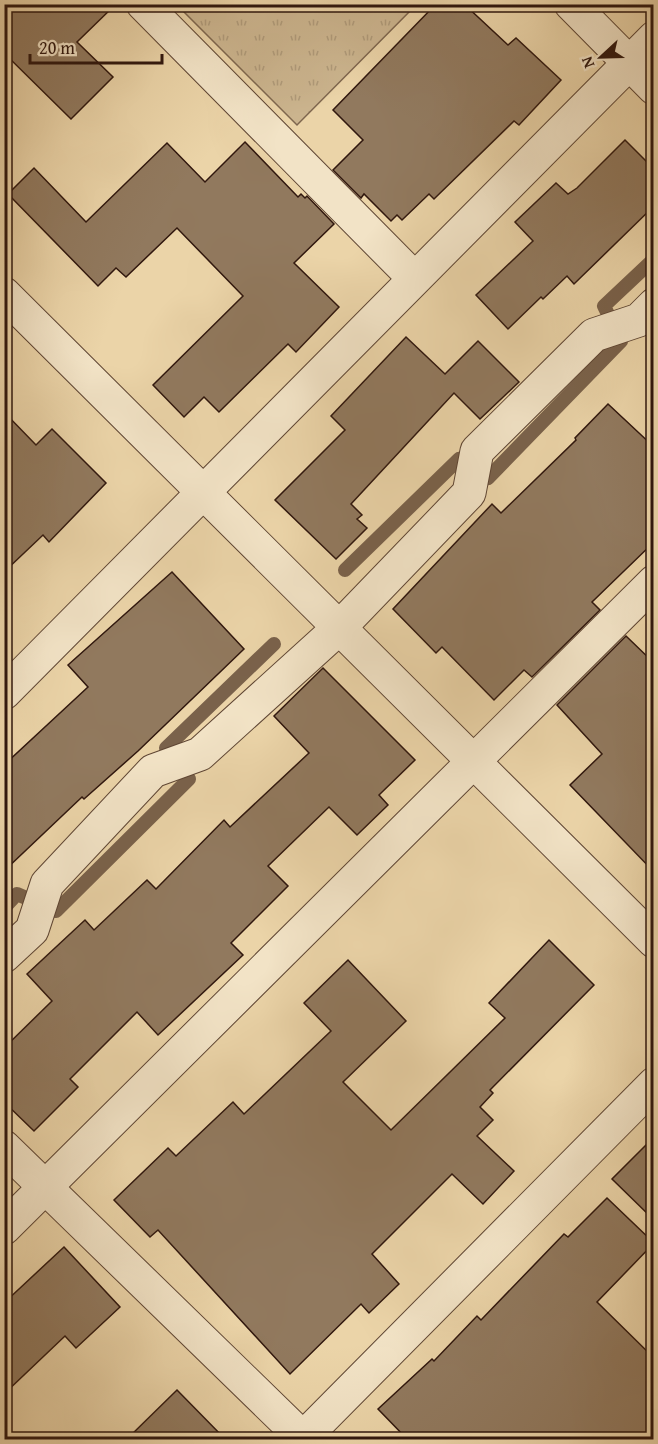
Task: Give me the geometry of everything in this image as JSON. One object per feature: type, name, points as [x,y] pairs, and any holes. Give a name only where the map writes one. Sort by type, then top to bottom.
[{"type":"street","points":[[143,4],[414,278]]},
{"type":"street","points":[[571,4],[654,88]]},
{"type":"street","points":[[4,693],[205,494],[414,278],[654,38]]},
{"type":"street","points":[[4,294],[654,941]]},
{"type":"street","points":[[4,956],[32,930],[47,884],[153,771],[200,754],[339,628],[469,493],[477,451],[594,335],[639,320],[654,305]]},
{"type":"street","points":[[4,1228],[475,763],[654,582]]},
{"type":"street","points":[[4,1147],[303,1439],[654,1084]]},
{"type":"green space","points":[[177,5],[416,5],[297,125]]},
{"type":"building","points":[[4,4],[116,4],[77,42],[113,77],[71,119],[4,53]]},
{"type":"building","points":[[436,4],[464,4],[508,45],[516,38],[561,80],[519,125],[514,121],[434,199],[429,194],[402,220],[397,215],[391,221],[364,194],[361,198],[333,170],[363,140],[333,110]]},
{"type":"building","points":[[625,140],[654,169],[654,206],[574,284],[567,276],[508,329],[476,295],[533,241],[515,222],[556,183],[568,194],[577,188]]},
{"type":"building","points":[[245,142],[298,197],[301,194],[305,198],[307,196],[334,224],[294,263],[339,307],[296,352],[288,344],[219,412],[204,397],[184,417],[153,385],[243,296],[177,228],[126,277],[116,268],[98,286],[8,194],[34,168],[86,222],[167,143],[205,182]]},
{"type":"building","points":[[406,337],[445,374],[478,341],[519,382],[480,419],[454,393],[351,504],[362,515],[357,519],[367,528],[336,559],[275,500],[345,430],[331,416]]},
{"type":"building","points":[[608,404],[654,447],[654,542],[592,602],[600,610],[532,677],[524,670],[494,700],[442,647],[436,653],[393,609],[492,504],[501,513],[576,440],[575,438]]},
{"type":"building","points":[[4,412],[36,445],[52,429],[106,483],[49,542],[43,535],[4,572]]},
{"type":"building","points":[[172,572],[244,649],[138,751],[84,799],[82,797],[4,871],[4,765],[88,687],[68,665]]},
{"type":"building","points":[[626,636],[654,663],[654,872],[570,785],[602,754],[557,705]]},
{"type":"building","points":[[323,668],[415,760],[379,795],[388,805],[357,835],[329,807],[268,866],[288,886],[231,943],[243,955],[158,1035],[137,1012],[70,1079],[78,1087],[34,1131],[4,1102],[4,1048],[52,1001],[27,974],[85,920],[94,930],[147,880],[156,889],[224,820],[230,827],[309,753],[274,716]]},
{"type":"building","points":[[549,940],[594,985],[490,1090],[493,1093],[480,1107],[493,1120],[477,1136],[514,1171],[483,1204],[452,1174],[372,1254],[399,1284],[369,1313],[361,1304],[290,1374],[158,1230],[150,1237],[114,1200],[168,1148],[176,1156],[233,1102],[244,1114],[331,1031],[304,1003],[348,960],[406,1021],[343,1082],[391,1130],[505,1018],[489,1003]]},
{"type":"building","points":[[654,1137],[654,1220],[612,1179]]},
{"type":"building","points":[[607,1198],[654,1243],[597,1302],[654,1358],[654,1440],[408,1440],[378,1409],[432,1359],[434,1361],[477,1316],[481,1320],[564,1234],[568,1237]]},
{"type":"building","points":[[64,1247],[120,1307],[76,1348],[65,1336],[4,1394],[4,1303]]},
{"type":"building","points":[[177,1390],[226,1440],[126,1440]]},
{"type":"waterway","points":[[345,570],[459,459],[488,478],[621,341],[604,306],[654,259]]},
{"type":"waterway","points":[[4,908],[17,894],[56,911],[189,779],[166,748],[274,644]]}]
